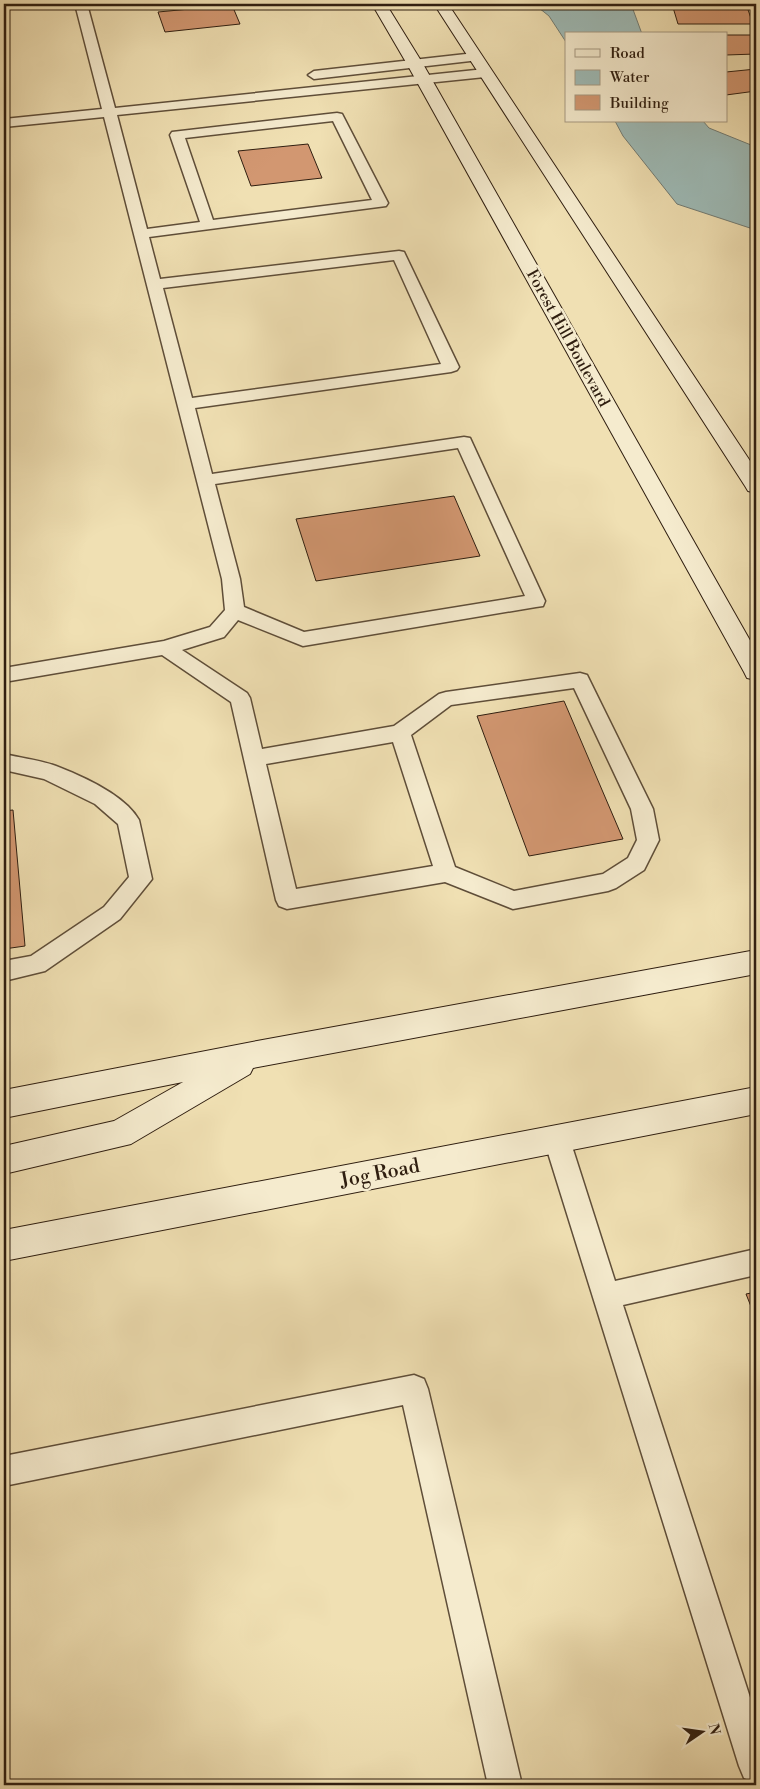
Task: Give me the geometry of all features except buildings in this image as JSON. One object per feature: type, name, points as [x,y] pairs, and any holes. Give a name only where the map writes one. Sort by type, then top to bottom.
[{"type":"main road","name":"Forest Hill Boulevard","points":[[379,4],[419,71],[756,672]]},
{"type":"main road","points":[[441,4],[756,486]]},
{"type":"main road","points":[[4,1104],[257,1054],[756,962]]},
{"type":"main road","points":[[4,1160],[120,1134],[257,1054]]},
{"type":"main road","name":"Jog Road","points":[[4,1246],[756,1100]]},
{"type":"lane","points":[[4,675],[165,648],[217,632],[235,611],[230,579],[142,234],[111,102],[81,4]]},
{"type":"lane","points":[[4,123],[111,102],[419,71],[475,57]]},
{"type":"lane","points":[[305,76],[419,71],[485,73]]},
{"type":"lane","points":[[88,100],[111,102]]},
{"type":"lane","points":[[142,234],[208,226],[381,203],[337,117],[177,135],[208,226]]},
{"type":"lane","points":[[155,284],[398,255],[451,367],[186,404]]},
{"type":"lane","points":[[205,480],[464,442],[536,601],[303,639],[235,611]]},
{"type":"lane","points":[[165,648],[240,698],[287,900],[446,873],[513,900],[608,882],[636,864],[648,840],[642,809],[580,680],[446,699],[400,733],[254,758]]},
{"type":"lane","points":[[400,733],[446,873]]},
{"type":"lane","points":[[4,762],[49,772],[103,798],[128,820],[141,879],[112,913],[37,964],[4,971]]},
{"type":"lane","points":[[557,1140],[756,1766]]},
{"type":"lane","points":[[607,1296],[756,1262]]},
{"type":"lane","points":[[4,1471],[414,1389],[505,1785]]},
{"type":"water","points":[[534,4],[631,4],[641,32],[565,32],[565,40],[549,16]]},
{"type":"water","points":[[616,122],[704,122],[709,128],[756,147],[756,230],[677,204],[623,136]]}]
